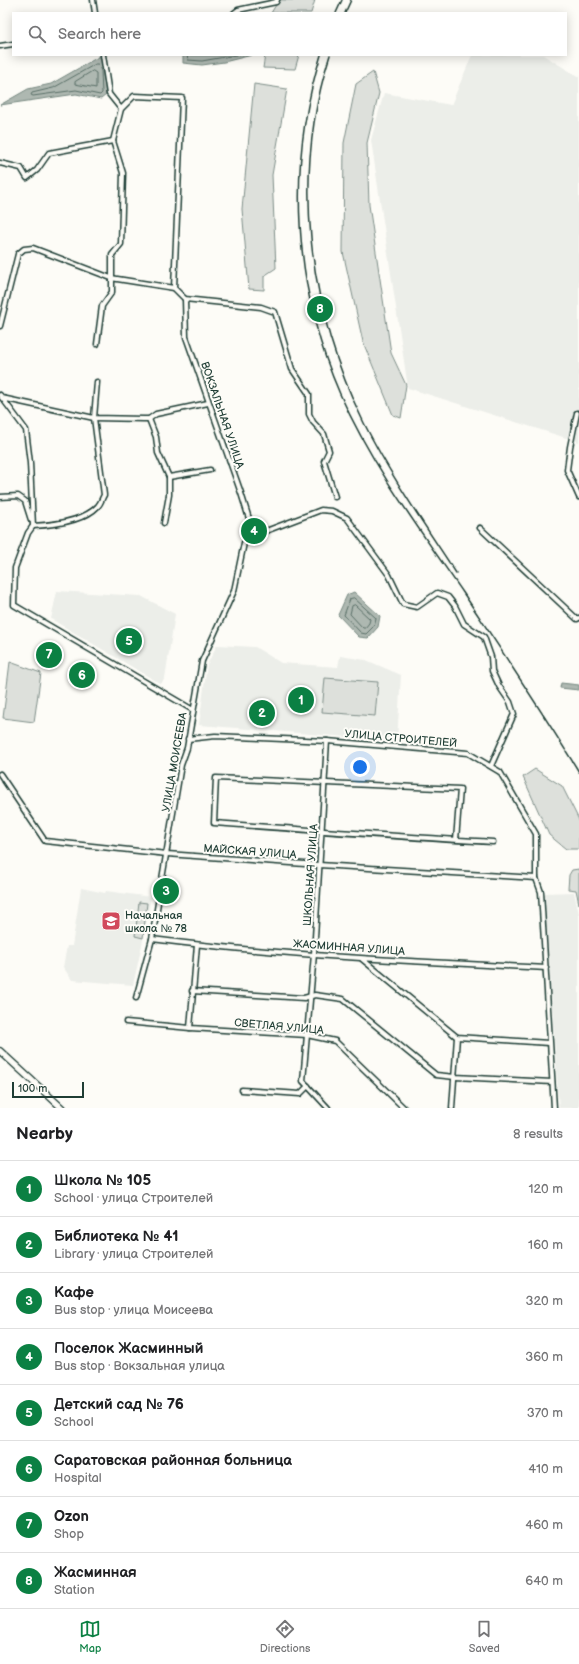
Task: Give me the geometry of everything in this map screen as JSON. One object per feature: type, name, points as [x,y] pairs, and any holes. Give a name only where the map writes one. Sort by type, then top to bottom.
[{"type":"main road","points":[[0,1051],[62,1108]]},
{"type":"street","points":[[93,0],[95,12]]},
{"type":"street","points":[[235,12],[238,10],[276,2],[277,0]]},
{"type":"street","points":[[0,46],[12,44]]},
{"type":"street","points":[[103,56],[109,94],[121,109]]},
{"type":"street","points":[[97,344],[102,306],[112,292],[112,255],[121,244],[123,173],[112,141],[121,109],[134,96],[182,98],[174,288]]},
{"type":"street","points":[[0,163],[21,168],[27,178],[36,170],[49,153],[112,141]]},
{"type":"street","points":[[0,326],[18,254],[24,249],[33,248],[111,278],[174,288],[185,299],[260,307],[275,312],[292,369],[309,394],[310,414],[313,422],[324,434],[329,451],[324,461],[335,497]]},
{"type":"street","name":"ВОКЗАЛЬНАЯ УЛИЦА","points":[[185,299],[186,337],[241,493],[251,525],[250,536]]},
{"type":"street","points":[[33,526],[57,524],[84,515],[98,506],[104,495],[94,418],[97,382]]},
{"type":"street","points":[[1,396],[94,418],[149,419],[156,414],[208,403]]},
{"type":"street","points":[[1,396],[26,430],[33,526],[28,533],[15,568],[14,605],[193,710]]},
{"type":"street","points":[[577,413],[567,470],[579,498]]},
{"type":"street","points":[[149,419],[156,437],[158,453],[169,477],[169,495],[164,524]]},
{"type":"street","points":[[169,477],[210,470]]},
{"type":"street","points":[[0,497],[18,496],[26,501],[33,526]]},
{"type":"street","points":[[250,536],[321,510],[332,511],[347,518],[389,575],[403,604],[417,607],[437,593],[448,597],[455,606],[464,624],[484,637],[491,657],[492,671],[499,686],[510,702],[514,714],[492,766]]},
{"type":"street","points":[[480,528],[577,619],[579,618]]},
{"type":"street","name":"УЛИЦА МОИСЕЕВА","points":[[136,998],[152,939],[181,765],[188,739],[202,661],[234,591],[244,543],[250,536]]},
{"type":"street","name":"УЛИЦА СТРОИТЕЛЕЙ","points":[[188,739],[215,736],[327,741],[468,753],[500,772],[536,834],[536,878],[541,892],[554,1108]]},
{"type":"street","name":"ШКОЛЬНАЯ УЛИЦА","points":[[308,1086],[303,1082],[314,954],[327,741]]},
{"type":"street","name":"МАЙСКАЯ УЛИЦА","points":[[0,774],[45,841],[167,854],[536,878]]},
{"type":"street","points":[[456,840],[460,789],[216,778],[214,823],[322,831],[456,840],[493,842]]},
{"type":"street","name":"ЖАСМИННАЯ УЛИЦА","points":[[152,939],[197,945],[362,958],[546,968]]},
{"type":"street","points":[[190,1028],[197,945]]},
{"type":"street","points":[[362,958],[457,1037],[550,1043]]},
{"type":"street","points":[[192,991],[304,998],[315,995],[343,999],[436,1075],[552,1082]]},
{"type":"street","name":"СВЕТЛАЯ УЛИЦА","points":[[126,1022],[190,1028],[307,1035],[335,1040],[404,1108]]},
{"type":"street","points":[[452,1108],[457,1037]]},
{"type":"street","points":[[242,1090],[300,1094],[308,1086],[328,1108]]},
{"type":"shaded area","points":[[279,0],[315,0],[311,12],[272,12]]},
{"type":"shaded area","points":[[265,56],[299,56],[295,69],[263,68]]},
{"type":"shaded area","points":[[472,56],[545,56],[579,77],[579,442],[408,388],[371,140],[384,93],[451,105]]},
{"type":"shaded area","points":[[373,72],[379,93],[367,143],[369,205],[391,353],[406,385],[401,418],[393,415],[363,342],[343,252],[344,143],[356,84]]},
{"type":"shaded area","points":[[254,84],[287,89],[272,175],[276,268],[264,276],[264,290],[249,289],[242,209]]},
{"type":"shaded area","points":[[57,591],[141,596],[175,614],[165,678],[161,684],[51,619]]},
{"type":"shaded area","points":[[217,645],[255,647],[281,663],[338,667],[340,656],[366,660],[401,675],[397,741],[199,725],[207,665]]},
{"type":"shaded area","points":[[10,662],[41,673],[34,722],[3,718]]},
{"type":"shaded area","points":[[325,678],[378,682],[375,716],[322,712]]},
{"type":"shaded area","points":[[535,769],[562,786],[579,820],[579,849],[566,849],[549,835],[523,777]]},
{"type":"shaded area","points":[[579,869],[579,904],[576,890],[568,889],[569,875],[572,870]]},
{"type":"shaded area","name":"Начальная школа № 78","points":[[81,888],[105,893],[106,891],[151,897],[133,985],[72,980],[63,967],[67,946],[72,946]]},
{"type":"shaded area","points":[[574,892],[579,914],[579,1108],[559,1108],[544,893]]},
{"type":"shaded area","points":[[139,902],[147,903],[143,938],[135,936]]},
{"type":"water","points":[[100,56],[105,70],[106,95],[101,99],[76,94],[0,105],[28,89],[51,84]]},
{"type":"water","points":[[183,56],[248,56],[224,62],[202,65],[183,63]]},
{"type":"water","points":[[354,592],[380,616],[378,627],[368,638],[359,637],[338,615],[347,595]]},
{"type":"water","points":[[561,683],[579,685],[579,690],[560,688]]},
{"type":"railway","points":[[336,12],[342,0]]},
{"type":"railway","points":[[345,12],[351,0]]},
{"type":"railway","points":[[321,56],[310,97],[303,140],[300,183],[300,226],[305,270],[313,312],[325,354],[340,394],[353,421],[382,472],[414,522],[508,660],[579,772]]},
{"type":"railway","points":[[330,56],[318,101],[311,148],[309,195],[311,242],[318,289],[330,335],[345,380],[364,423],[396,480],[456,573]]},
{"type":"place","name":"Жасминная","points":[[320,309]]},
{"type":"place","name":"Поселок Жасминный","points":[[254,531]]},
{"type":"place","name":"Детский сад № 76","points":[[129,641]]},
{"type":"place","name":"Ozon","points":[[49,655]]},
{"type":"place","name":"Саратовская районная больница","points":[[82,675]]},
{"type":"place","name":"Школа № 105","points":[[301,700]]},
{"type":"place","name":"Библиотека № 41","points":[[262,713]]},
{"type":"place","name":"Кафе","points":[[166,891]]},
{"type":"place","name":"Начальная школа № 78","points":[[111,921]]}]
